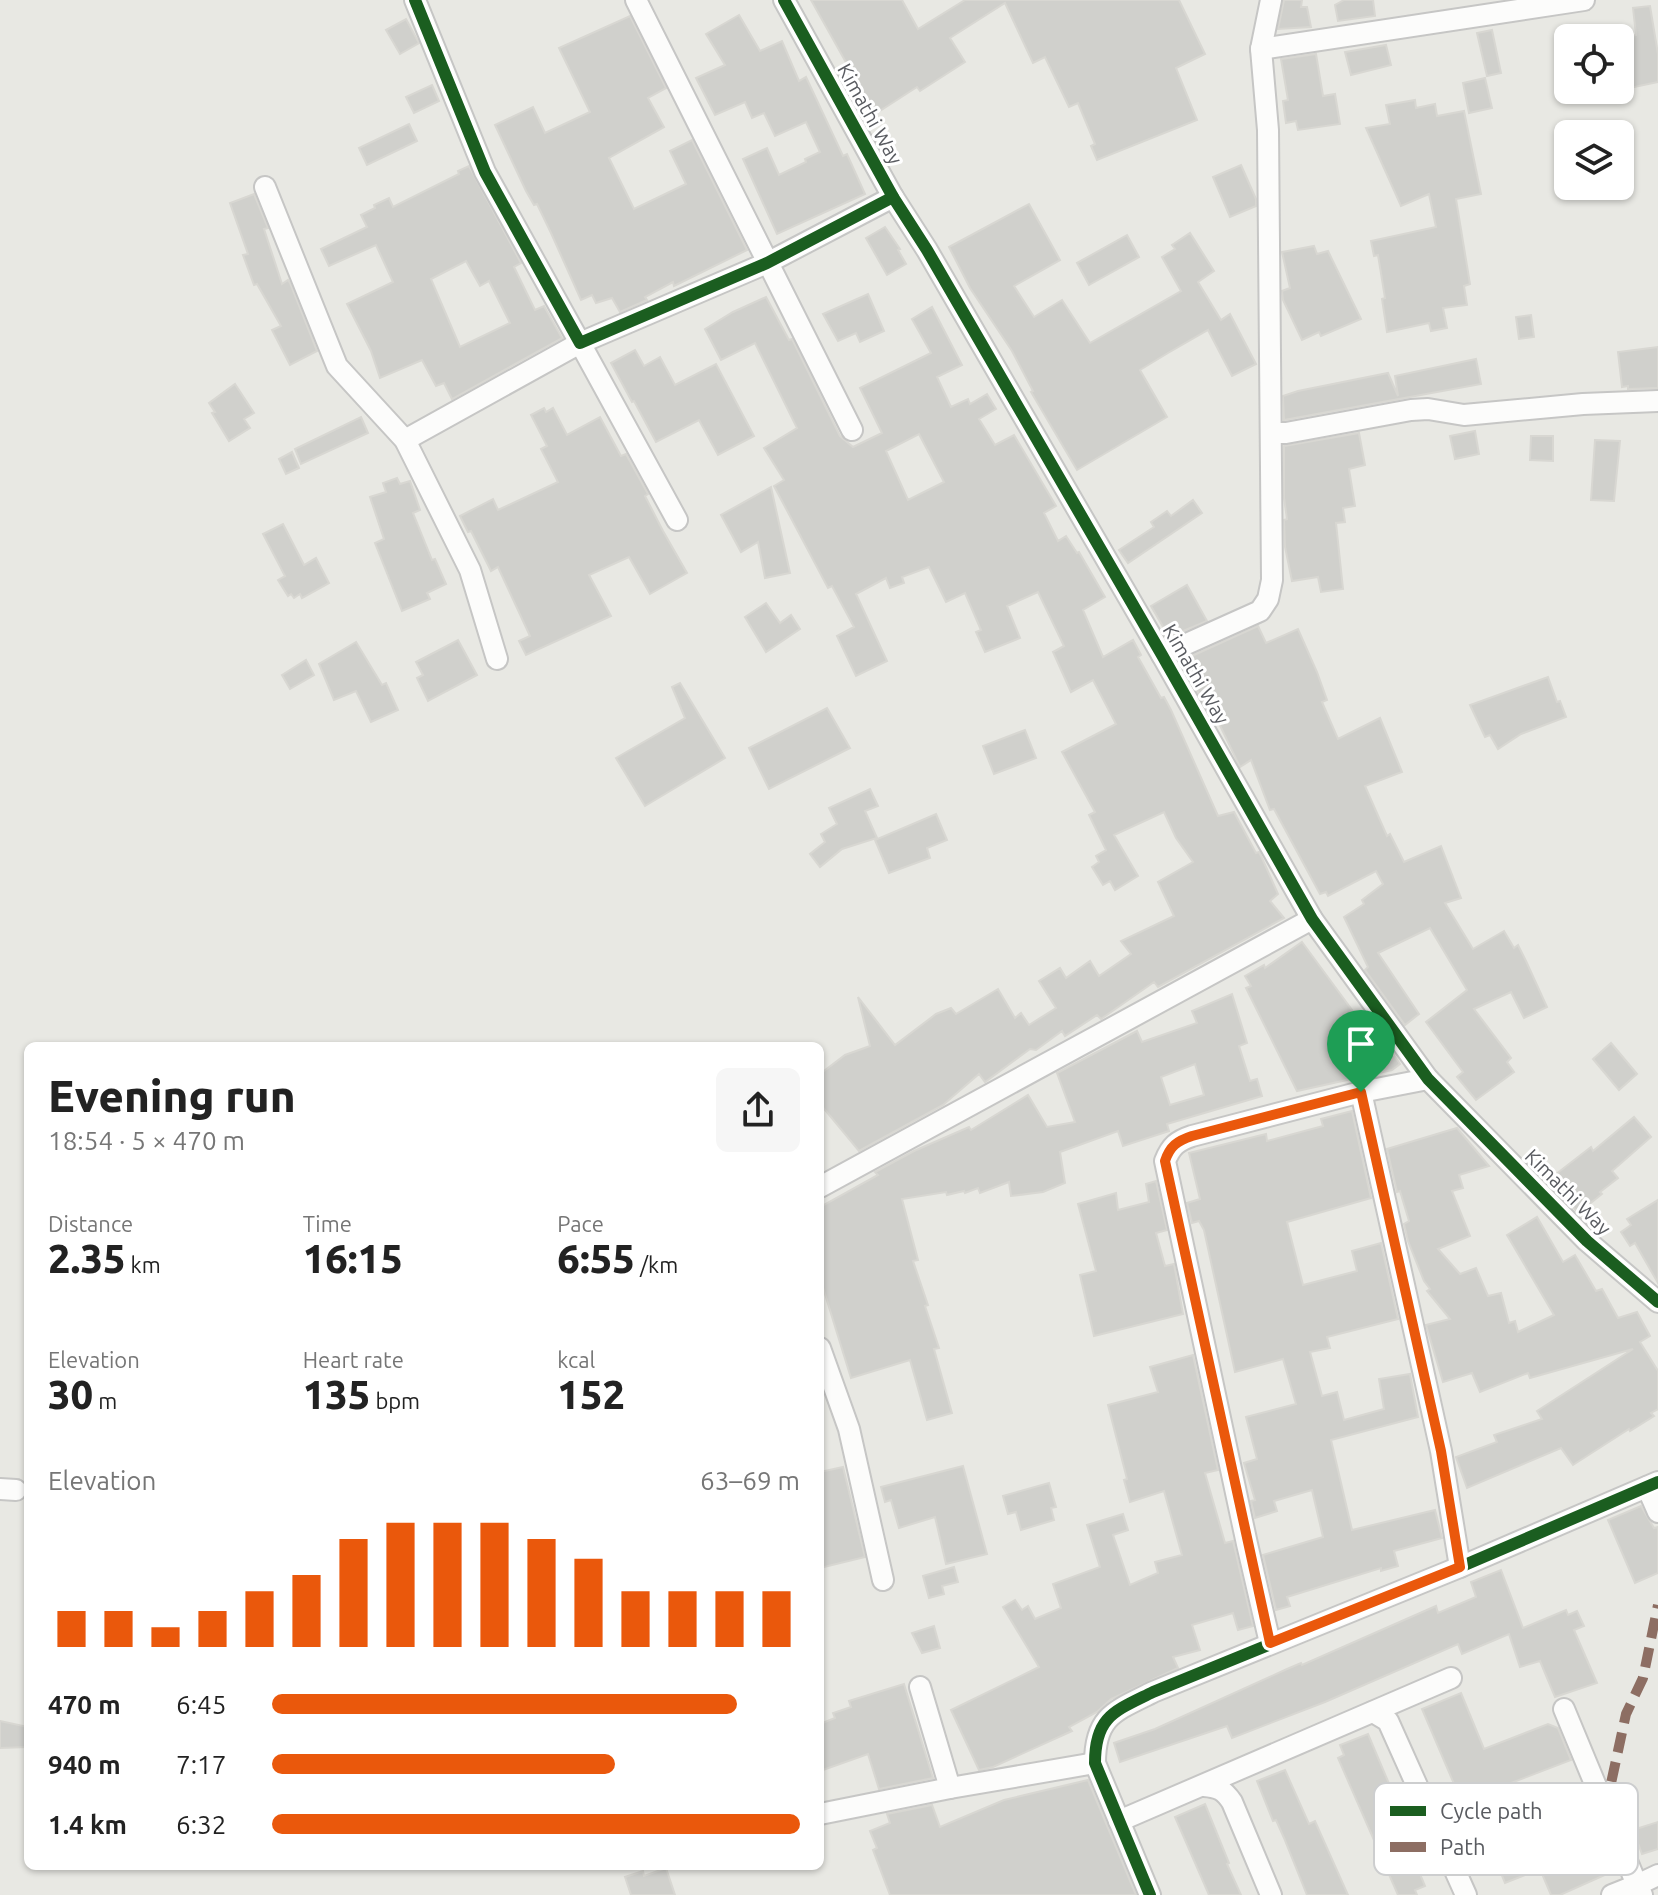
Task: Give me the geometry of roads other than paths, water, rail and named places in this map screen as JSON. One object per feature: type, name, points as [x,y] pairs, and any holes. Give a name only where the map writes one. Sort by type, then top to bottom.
[{"type":"street","points":[[415,0],[485,172],[677,520]]},
{"type":"street","points":[[636,0],[852,430]]},
{"type":"street","name":"Kimathi Way","points":[[784,0],[893,197],[1162,655],[1312,919],[1428,1079],[1587,1241],[1658,1302]]},
{"type":"street","points":[[1162,655],[1249,618],[1260,611],[1268,599],[1272,564],[1272,433],[1268,130],[1261,49],[1271,0]]},
{"type":"street","points":[[1261,49],[1584,0]]},
{"type":"street","points":[[265,187],[337,366],[405,440],[470,570],[497,659]]},
{"type":"street","points":[[405,440],[580,343],[767,263],[893,197]]},
{"type":"street","points":[[1272,433],[1411,410],[1428,409],[1464,415],[1583,404],[1658,401]]},
{"type":"street","points":[[824,1185],[1312,919]]},
{"type":"street","points":[[1270,1643],[1165,1161],[1169,1150],[1178,1141],[1192,1136],[1361,1092],[1428,1079]]},
{"type":"street","points":[[1361,1092],[1441,1451],[1460,1567]]},
{"type":"street","points":[[824,1359],[849,1429],[883,1580]]},
{"type":"street","points":[[1150,1895],[1095,1763],[1099,1728],[1118,1709],[1652,1484],[1658,1512]]},
{"type":"street","points":[[1119,1821],[1451,1678]]},
{"type":"street","points":[[920,1687],[950,1788]]},
{"type":"street","points":[[1564,1709],[1595,1783]]},
{"type":"street","points":[[1373,1712],[1388,1721],[1416,1783]]},
{"type":"street","points":[[824,1813],[1095,1763]]},
{"type":"street","points":[[1204,1786],[1217,1787],[1232,1802],[1271,1895]]},
{"type":"street","points":[[1457,1875],[1466,1895]]},
{"type":"street","points":[[1612,1895],[1639,1890],[1658,1875]]}]
